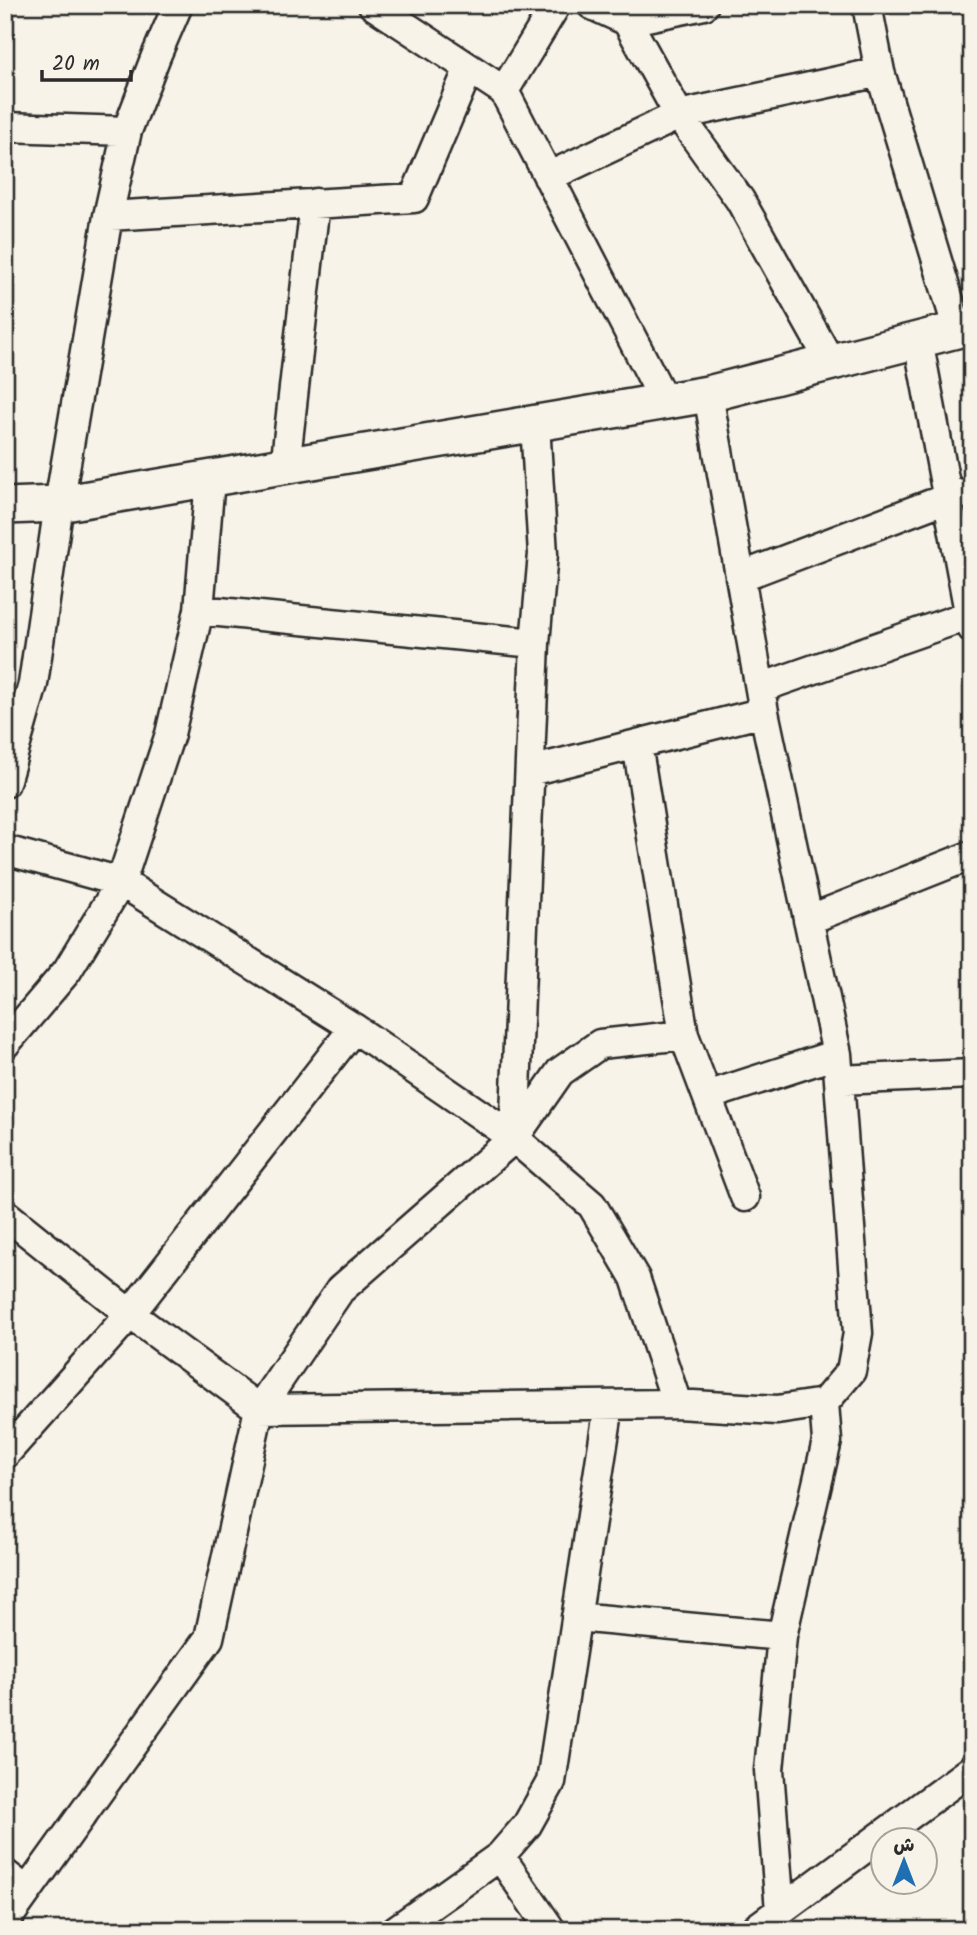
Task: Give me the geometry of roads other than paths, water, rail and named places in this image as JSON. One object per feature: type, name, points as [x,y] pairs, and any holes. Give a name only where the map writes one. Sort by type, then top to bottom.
[{"type":"street","points":[[373,5],[504,91],[665,402]]},
{"type":"street","points":[[504,91],[556,5]]},
{"type":"street","points":[[592,5],[627,21],[704,5]]},
{"type":"street","points":[[5,506],[60,504],[665,402],[708,394],[965,328],[880,72],[867,5]]},
{"type":"street","points":[[5,783],[33,684],[108,216],[127,131],[177,6]]},
{"type":"street","points":[[627,21],[679,115],[740,201],[831,363]]},
{"type":"street","points":[[108,216],[414,198],[469,68]]},
{"type":"street","points":[[548,177],[679,115],[880,72]]},
{"type":"street","points":[[5,127],[127,131]]},
{"type":"street","points":[[285,467],[315,203]]},
{"type":"street","points":[[530,771],[637,744],[762,700],[971,619],[960,495],[918,340]]},
{"type":"street","points":[[5,1214],[130,1314],[259,1409],[677,1404],[778,1410],[824,1404],[851,1371],[858,1334],[838,1067],[762,700],[708,394]]},
{"type":"street","points":[[514,1138],[535,643],[543,554],[535,424]]},
{"type":"street","points":[[5,1044],[67,971],[121,882],[170,734],[199,610],[210,479]]},
{"type":"street","points":[[740,577],[960,495]]},
{"type":"street","points":[[199,610],[535,643]]},
{"type":"street","points":[[637,744],[684,1035],[745,1197]]},
{"type":"street","points":[[5,850],[121,882],[354,1028],[514,1138],[592,1205],[635,1278],[677,1404]]},
{"type":"street","points":[[808,920],[972,855]]},
{"type":"street","points":[[5,1454],[130,1314],[354,1028]]},
{"type":"street","points":[[5,1922],[16,1883],[209,1638],[259,1409],[340,1290],[514,1138],[560,1072],[600,1044],[684,1035]]},
{"type":"street","points":[[707,1096],[838,1067],[972,1074]]},
{"type":"street","points":[[780,1911],[769,1770],[782,1636],[827,1441],[824,1404]]},
{"type":"street","points":[[396,1930],[500,1856],[527,1825],[551,1782],[609,1405]]},
{"type":"street","points":[[576,1617],[782,1636]]},
{"type":"street","points":[[754,1930],[972,1769]]},
{"type":"street","points":[[500,1856],[551,1930]]}]
